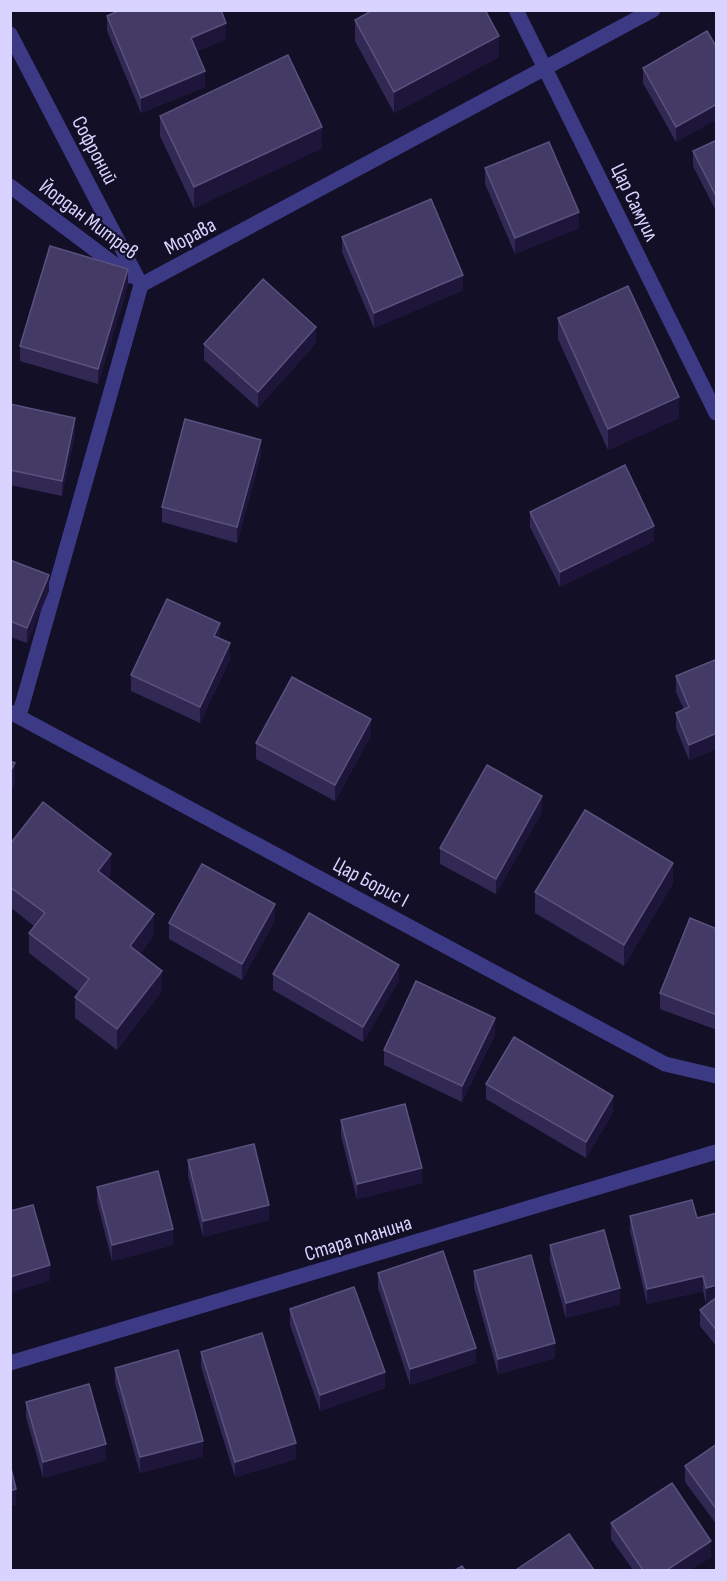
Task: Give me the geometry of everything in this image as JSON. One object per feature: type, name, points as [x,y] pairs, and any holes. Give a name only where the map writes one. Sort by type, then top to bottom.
[{"type":"street","name":"Цар Самуил","points":[[516,10],[717,413]]},
{"type":"street","name":"Морава","points":[[141,285],[652,10]]},
{"type":"street","name":"Софроний","points":[[10,34],[141,285]]},
{"type":"street","name":"Йордан Митрев","points":[[10,186],[141,285]]},
{"type":"street","points":[[14,714],[141,285]]},
{"type":"street","name":"Цар Борис I","points":[[14,714],[665,1064],[717,1076]]},
{"type":"street","name":"Стара планина","points":[[10,1364],[717,1152]]},
{"type":"building","points":[[121,10],[221,10],[226,23],[191,38],[205,71],[141,98],[107,16]]},
{"type":"building","points":[[373,10],[485,10],[499,36],[394,92],[355,20]]},
{"type":"building","points":[[707,31],[717,48],[717,104],[676,127],[643,68]]},
{"type":"building","points":[[288,55],[322,127],[194,187],[160,116]]},
{"type":"building","points":[[717,140],[717,198],[693,151]]},
{"type":"building","points":[[549,142],[579,212],[515,238],[485,168]]},
{"type":"building","points":[[431,199],[463,275],[374,313],[342,237]]},
{"type":"building","points":[[50,246],[128,269],[98,369],[20,346]]},
{"type":"building","points":[[263,279],[316,327],[258,392],[204,344]]},
{"type":"building","points":[[628,286],[679,397],[608,429],[558,318]]},
{"type":"building","points":[[10,404],[75,418],[62,481],[10,470]]},
{"type":"building","points":[[185,419],[261,440],[237,527],[162,507]]},
{"type":"building","points":[[625,465],[654,526],[560,572],[530,512]]},
{"type":"building","points":[[10,560],[49,575],[27,628],[10,621]]},
{"type":"building","points":[[167,599],[220,623],[214,636],[230,643],[200,707],[131,675]]},
{"type":"building","points":[[717,659],[717,733],[689,745],[676,713],[689,707],[676,676]]},
{"type":"building","points":[[292,677],[371,719],[335,785],[256,743]]},
{"type":"building","points":[[10,761],[15,763],[10,772]]},
{"type":"building","points":[[487,765],[542,796],[496,879],[440,848]]},
{"type":"building","points":[[43,802],[111,854],[98,871],[154,914],[130,946],[162,971],[117,1029],[75,997],[89,979],[29,933],[45,913],[10,887],[10,844]]},
{"type":"building","points":[[585,810],[673,863],[624,945],[535,892]]},
{"type":"building","points":[[202,864],[275,904],[242,964],[169,923]]},
{"type":"building","points":[[309,913],[399,965],[363,1027],[273,974]]},
{"type":"building","points":[[690,918],[717,929],[717,1015],[660,993]]},
{"type":"building","points":[[416,981],[495,1018],[462,1086],[384,1050]]},
{"type":"building","points":[[514,1037],[613,1096],[586,1142],[486,1084]]},
{"type":"building","points":[[405,1104],[422,1168],[357,1184],[341,1120]]},
{"type":"building","points":[[254,1144],[269,1205],[203,1221],[188,1160]]},
{"type":"building","points":[[158,1171],[173,1229],[112,1245],[97,1187]]},
{"type":"building","points":[[692,1200],[697,1218],[717,1213],[717,1285],[706,1288],[703,1276],[647,1289],[630,1216]]},
{"type":"building","points":[[33,1205],[50,1265],[10,1277],[10,1211]]},
{"type":"building","points":[[604,1230],[620,1288],[566,1303],[550,1245]]},
{"type":"building","points":[[443,1251],[476,1348],[410,1369],[378,1273]]},
{"type":"building","points":[[531,1255],[555,1343],[498,1359],[474,1271]]},
{"type":"building","points":[[354,1287],[385,1372],[320,1395],[290,1309]]},
{"type":"building","points":[[717,1297],[717,1331],[700,1310]]},
{"type":"building","points":[[262,1333],[296,1443],[235,1462],[201,1352]]},
{"type":"building","points":[[178,1350],[203,1441],[140,1457],[115,1368]]},
{"type":"building","points":[[89,1384],[106,1444],[43,1462],[26,1402]]},
{"type":"building","points":[[717,1444],[717,1510],[685,1466]]},
{"type":"building","points":[[10,1464],[16,1489],[10,1491]]},
{"type":"building","points":[[672,1483],[711,1541],[667,1570],[643,1570],[611,1523]]},
{"type":"building","points":[[569,1534],[594,1570],[516,1570]]}]
